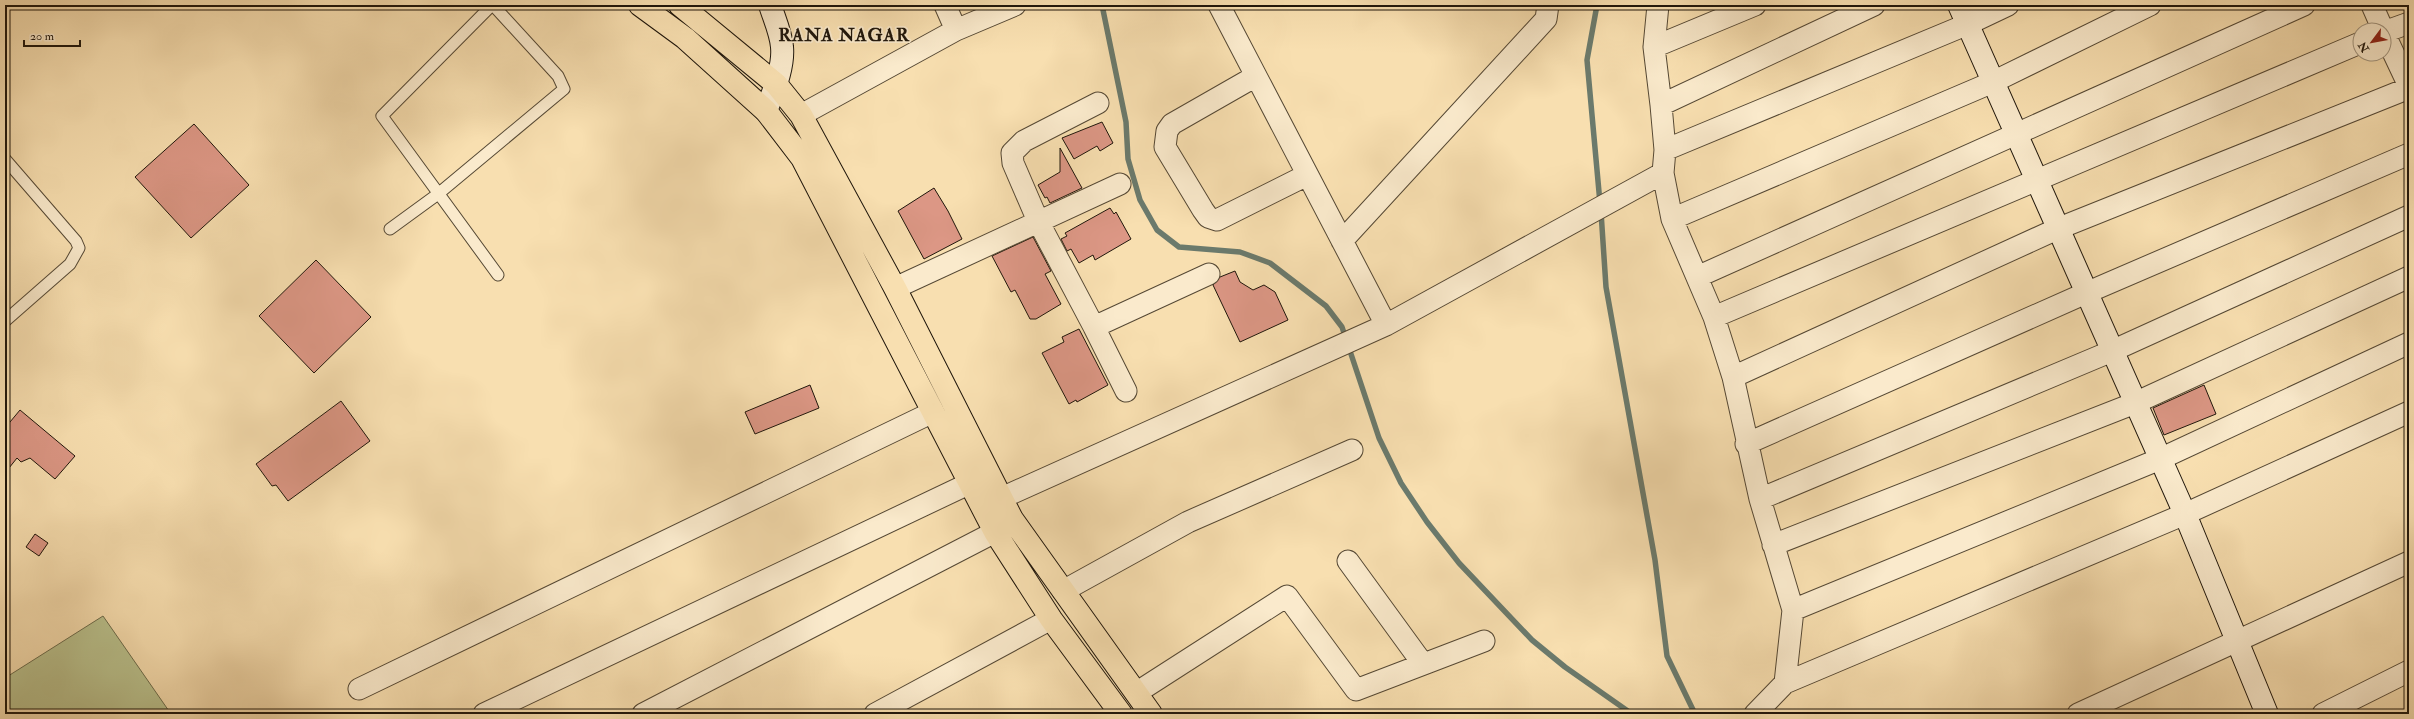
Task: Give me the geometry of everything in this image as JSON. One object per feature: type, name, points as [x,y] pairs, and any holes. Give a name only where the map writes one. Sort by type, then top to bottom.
[{"type":"main road","points":[[640,5],[685,38],[766,111],[802,158],[933,412],[980,478]]},
{"type":"main road","points":[[680,5],[776,84],[801,115],[895,288],[992,502],[995,532],[1051,619],[1119,714]]},
{"type":"main road","points":[[992,502],[1012,519],[1151,714]]},
{"type":"street","points":[[766,111],[776,84],[782,46],[770,5]]},
{"type":"street","points":[[945,5],[956,30]]},
{"type":"street","points":[[801,115],[956,30],[1015,5]]},
{"type":"street","points":[[1219,5],[1342,242],[1377,328]]},
{"type":"street","points":[[1342,242],[1546,19],[1548,5]]},
{"type":"street","points":[[1658,5],[1654,46],[1665,150],[1664,172],[1672,219],[1714,317],[1733,376],[1746,444],[1760,499],[1793,610],[1785,683]]},
{"type":"street","points":[[1654,46],[1755,5]]},
{"type":"street","points":[[1661,105],[1874,5]]},
{"type":"street","points":[[1665,150],[1963,15],[2008,5]]},
{"type":"street","points":[[1672,219],[1993,82],[2150,5]]},
{"type":"street","points":[[1697,277],[2304,5]]},
{"type":"street","points":[[2372,5],[2380,22]]},
{"type":"street","points":[[1963,15],[2185,514],[2268,714]]},
{"type":"street","points":[[2392,29],[2409,23]]},
{"type":"street","points":[[1714,317],[2036,182],[2352,46]]},
{"type":"street","points":[[1733,376],[2057,229],[2409,87],[2392,50]]},
{"type":"street","points":[[1256,76],[1172,124],[1167,131],[1165,147],[1203,210],[1208,217],[1217,220],[1307,174]]},
{"type":"street","points":[[1098,103],[1024,141],[1012,153],[1013,163],[1038,220],[1126,391]]},
{"type":"street","points":[[1746,444],[2086,293],[2409,154]]},
{"type":"street","points":[[992,502],[1377,328],[1664,172]]},
{"type":"street","points":[[895,288],[1038,220],[1120,184]]},
{"type":"street","points":[[1760,499],[2112,351],[2409,216]]},
{"type":"street","points":[[1094,327],[1209,274]]},
{"type":"street","points":[[1774,545],[2135,403],[2409,277]]},
{"type":"street","points":[[1793,610],[2160,459],[2409,343]]},
{"type":"street","points":[[359,689],[933,412]]},
{"type":"street","points":[[1755,714],[1785,683],[2185,514],[2409,412]]},
{"type":"street","points":[[1063,591],[1188,522],[1352,450]]},
{"type":"street","points":[[484,714],[980,478]]},
{"type":"street","points":[[643,714],[995,532]]},
{"type":"street","points":[[1348,561],[1423,664]]},
{"type":"street","points":[[2078,714],[2409,562]]},
{"type":"street","points":[[1136,693],[1287,596],[1356,690],[1484,641]]},
{"type":"street","points":[[876,714],[1051,619]]},
{"type":"street","points":[[2324,714],[2409,671]]},
{"type":"lane","points":[[390,229],[438,194],[564,89],[558,76],[492,5],[382,116],[438,194],[498,275]]},
{"type":"lane","points":[[5,159],[76,241],[79,248],[70,264],[5,321]]},
{"type":"green space","points":[[103,616],[171,714],[5,714],[5,678]]},
{"type":"building","points":[[1102,122],[1113,143],[1100,151],[1097,146],[1074,159],[1062,138]]},
{"type":"building","points":[[194,124],[249,185],[191,238],[135,177]]},
{"type":"building","points":[[1060,148],[1082,188],[1050,203],[1047,197],[1045,198],[1038,185],[1060,172]]},
{"type":"building","points":[[934,188],[948,211],[962,239],[924,259],[898,211]]},
{"type":"building","points":[[1110,208],[1114,214],[1116,212],[1131,239],[1095,260],[1093,255],[1079,263],[1071,249],[1067,251],[1061,239],[1067,236],[1065,233]]},
{"type":"building","points":[[1033,237],[1051,271],[1045,274],[1061,304],[1036,319],[1030,319],[1015,290],[1011,292],[992,256]]},
{"type":"building","points":[[316,260],[371,317],[314,373],[259,316]]},
{"type":"building","points":[[1235,271],[1240,282],[1253,290],[1264,285],[1275,292],[1288,320],[1240,342],[1213,285],[1220,277]]},
{"type":"building","points":[[1079,329],[1108,385],[1077,402],[1076,400],[1069,404],[1042,353],[1064,342],[1062,337]]},
{"type":"building","points":[[810,385],[819,408],[755,434],[745,412]]},
{"type":"building","points":[[2204,385],[2216,414],[2164,435],[2153,408]]},
{"type":"building","points":[[341,401],[370,441],[288,501],[276,485],[272,486],[256,464]]},
{"type":"building","points":[[20,410],[75,456],[55,479],[30,458],[21,462],[17,458],[5,473],[5,428]]},
{"type":"building","points":[[35,534],[48,543],[39,556],[26,547]]},
{"type":"waterway","points":[[1102,5],[1126,122],[1128,159],[1140,200],[1157,230],[1179,247],[1240,252],[1270,263],[1326,306],[1342,327],[1379,438],[1401,483],[1427,522],[1459,563],[1532,640],[1565,667],[1632,714]]},
{"type":"waterway","points":[[1597,5],[1587,60],[1600,203]]},
{"type":"waterway","points":[[1601,212],[1606,287],[1655,560],[1667,656],[1695,714]]},
{"type":"district","name":"RANA NAGAR","points":[[844,35]]}]
